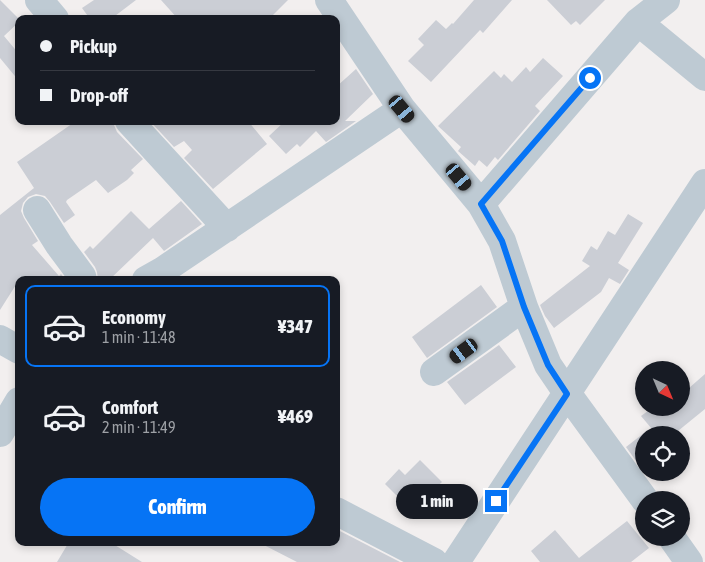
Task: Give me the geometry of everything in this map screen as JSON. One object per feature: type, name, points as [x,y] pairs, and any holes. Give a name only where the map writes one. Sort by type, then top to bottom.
[{"type":"street","points":[[39,0],[52,15]]},
{"type":"street","points":[[329,0],[339,15]]},
{"type":"street","points":[[481,204],[638,22],[666,0]]},
{"type":"street","points":[[340,16],[402,109],[481,204],[502,241],[524,307],[548,365],[638,491]]},
{"type":"street","points":[[638,22],[705,77]]},
{"type":"street","points":[[160,276],[226,228],[402,109]]},
{"type":"street","points":[[133,125],[226,228]]},
{"type":"street","points":[[456,562],[705,183]]},
{"type":"street","points":[[37,210],[59,245],[82,276]]},
{"type":"street","points":[[434,372],[524,307]]},
{"type":"street","points":[[0,339],[15,348]]},
{"type":"street","points":[[0,433],[15,409]]},
{"type":"street","points":[[340,513],[434,562]]},
{"type":"street","points":[[678,546],[689,562]]},
{"type":"building","points":[[0,0],[15,15],[15,26],[4,36],[15,49],[15,76],[0,58]]},
{"type":"building","points":[[94,0],[136,0],[116,15],[87,15],[82,8]]},
{"type":"building","points":[[161,0],[288,0],[273,15],[174,15]]},
{"type":"building","points":[[474,0],[512,0],[483,33],[480,30],[431,82],[408,61],[424,45],[418,39],[436,20],[446,29],[453,24]]},
{"type":"building","points":[[547,0],[605,0],[580,25],[576,21],[571,25]]},
{"type":"building","points":[[543,58],[563,76],[535,106],[540,111],[498,160],[495,157],[487,167],[479,160],[475,166],[458,151],[461,147],[438,126],[494,71],[501,78],[504,74],[512,82],[526,67],[530,72]]},
{"type":"building","points":[[356,69],[373,94],[345,121],[356,121],[326,142],[316,131],[300,147],[297,144],[286,154],[269,136],[281,125],[340,125],[340,83]]},
{"type":"building","points":[[70,125],[114,125],[117,132],[143,159],[131,170],[134,173],[127,180],[108,193],[96,180],[67,200],[66,202],[75,215],[64,223],[45,196],[36,194],[28,197],[23,203],[21,211],[38,241],[32,245],[59,276],[15,276],[15,286],[0,310],[0,215],[34,188],[17,162]]},
{"type":"building","points":[[154,125],[251,125],[267,144],[213,189],[184,158],[192,150],[184,141],[174,147]]},
{"type":"building","points":[[181,201],[202,224],[164,251],[153,238],[113,276],[98,276],[95,267],[84,252],[90,246],[93,249],[131,211],[149,229]]},
{"type":"building","points":[[628,214],[643,223],[618,263],[629,270],[620,284],[609,278],[601,292],[554,328],[540,305],[590,266],[582,261],[591,246],[597,250],[608,231],[615,235]]},
{"type":"building","points":[[481,285],[497,307],[427,358],[412,337]]},
{"type":"building","points":[[499,345],[516,367],[465,405],[447,382]]},
{"type":"building","points":[[705,374],[705,409],[684,426],[649,426],[641,416],[690,416],[690,387]]},
{"type":"building","points":[[635,440],[635,460],[626,447]]},
{"type":"building","points":[[420,460],[442,482],[430,493],[432,495],[414,513],[385,484],[399,469],[405,475]]},
{"type":"building","points":[[627,521],[635,531],[635,546],[647,546],[649,548],[631,562],[540,562],[531,551],[555,530],[579,558]]},
{"type":"building","points":[[340,531],[400,562],[297,562],[266,546],[340,546]]},
{"type":"building","points":[[67,546],[116,546],[142,562],[57,562]]},
{"type":"route","points":[[496,501],[567,394],[548,365],[524,307],[502,241],[481,204],[590,78]]}]
